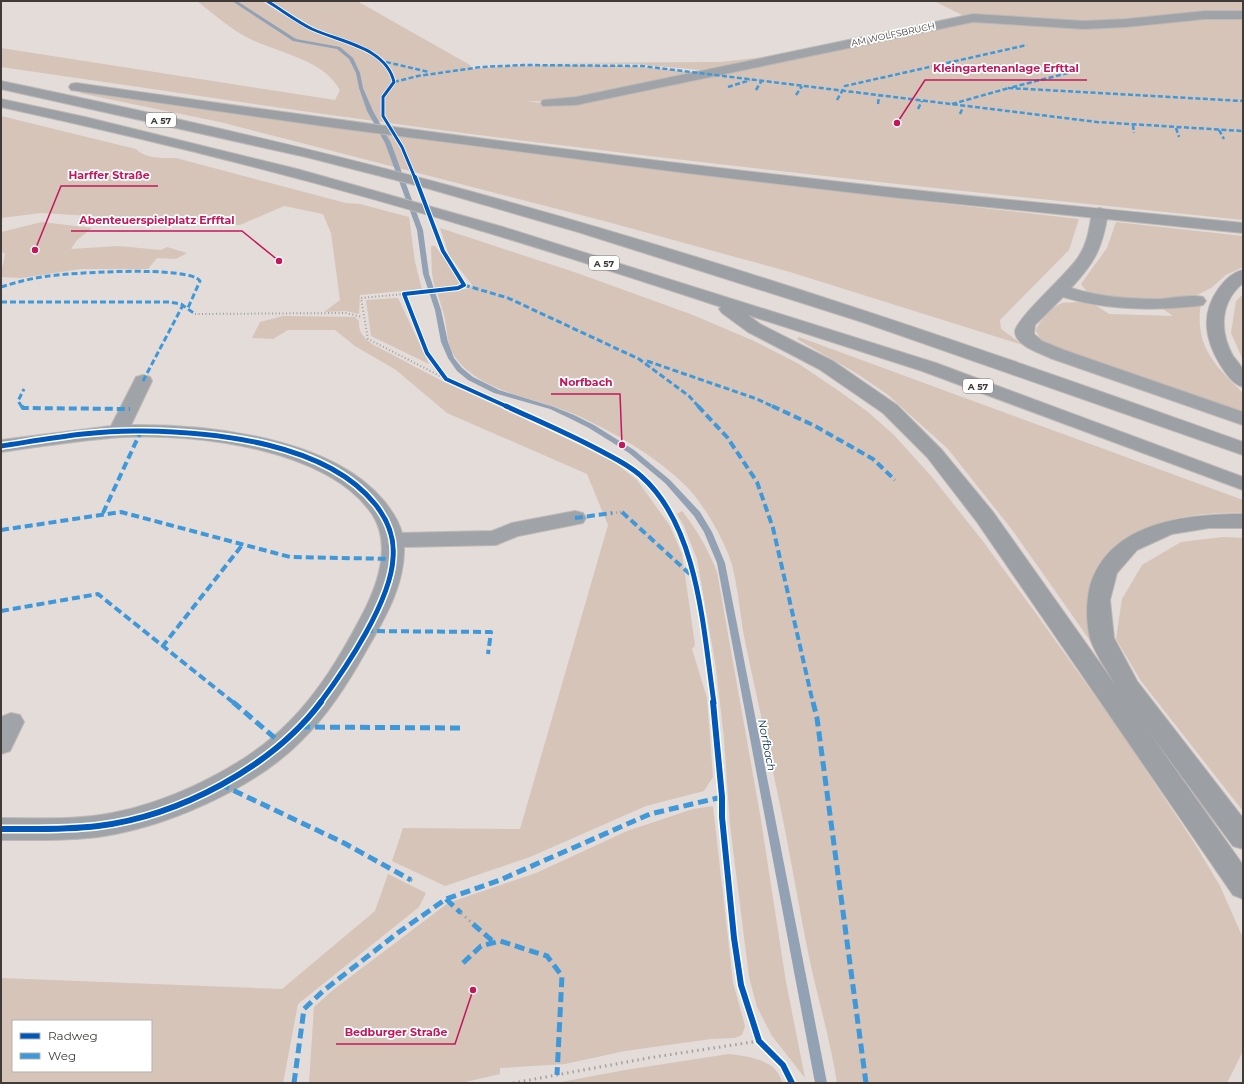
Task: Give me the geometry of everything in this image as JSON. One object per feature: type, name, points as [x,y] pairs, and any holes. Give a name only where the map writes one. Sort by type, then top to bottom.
[{"type":"highway","points":[[1,77],[322,123],[776,180],[1243,228]]},
{"type":"highway","name":"A 57","points":[[1,85],[110,108],[442,188],[715,268],[953,346],[1243,449]]},
{"type":"highway","name":"A 57","points":[[1,103],[292,172],[497,230],[929,368],[1243,484]]},
{"type":"highway","points":[[1243,275],[1236,279],[1220,296],[1214,319],[1220,350],[1243,381]]},
{"type":"highway","points":[[710,297],[754,328],[826,365],[890,409],[934,453],[985,517],[1243,887]]},
{"type":"highway","points":[[1243,521],[1209,521],[1167,528],[1129,545],[1106,571],[1098,600],[1102,638],[1128,686],[1243,838]]},
{"type":"street","name":"AM WOLFSBRUCH","points":[[548,103],[584,100],[973,18],[1084,25],[1126,23],[1205,15],[1243,15]]},
{"type":"street","points":[[1100,213],[1096,237],[1080,266],[1027,323],[1024,330],[1025,336],[1036,345],[1057,354],[1243,419]]},
{"type":"street","points":[[1058,290],[1079,297],[1109,303],[1143,305],[1175,304],[1197,301]]},
{"type":"street","points":[[118,432],[143,381]]},
{"type":"street","points":[[1,446],[76,435],[118,432],[181,433],[226,438],[271,447],[314,461],[348,477],[370,495],[383,512],[393,540],[394,559],[389,584],[357,646],[315,710],[300,727],[277,748],[220,784],[177,805],[142,817],[82,828],[1,829]]},
{"type":"street","points":[[393,540],[496,538],[512,530],[575,518]]},
{"type":"path","points":[[411,293],[361,298],[362,316],[368,339],[446,379]]},
{"type":"path","points":[[404,294],[407,301]]},
{"type":"path","points":[[195,314],[346,313],[362,316]]},
{"type":"path","points":[[439,369],[446,379]]},
{"type":"path","points":[[612,513],[622,512]]},
{"type":"path","points":[[413,881],[422,885]]},
{"type":"path","points":[[460,913],[473,924]]},
{"type":"path","points":[[513,1083],[648,1058],[759,1041]]},
{"type":"shaded area","points":[[197,1],[262,1],[287,17],[309,28],[313,27],[270,1],[357,1],[470,65],[472,69],[586,65],[643,67],[699,73],[557,102],[526,101],[561,106],[968,21],[1041,24],[1243,16],[1243,220],[980,193],[630,154],[339,116],[1,67],[1,48],[335,100],[340,90],[332,79],[321,70],[295,56],[267,46],[241,34],[224,23]]},
{"type":"shaded area","points":[[934,1],[1243,1],[1243,14],[1072,24],[966,17]]},
{"type":"shaded area","points":[[798,53],[711,71],[636,64],[545,63],[721,62]]},
{"type":"shaded area","points":[[84,90],[431,141],[773,184],[1079,219],[1069,250],[1000,320],[1001,329],[1023,345],[790,272],[608,222],[220,122],[79,93]]},
{"type":"shaded area","points":[[1,116],[136,149],[144,155],[160,158],[176,158],[346,203],[360,204],[409,217],[415,262],[422,289],[360,295],[359,314],[346,311],[324,312],[340,300],[331,233],[323,214],[284,206],[240,225],[41,213],[1,218]]},
{"type":"shaded area","points":[[42,222],[92,228],[77,240],[71,249],[118,246],[161,250],[167,247],[187,253],[176,259],[157,258],[148,269],[81,269],[21,278],[1,277],[5,254],[1,251],[1,232]]},
{"type":"shaded area","points":[[1116,222],[1243,236],[1243,267],[1226,275],[1211,288],[1193,297],[1128,301],[1088,293],[1081,284],[1107,248]]},
{"type":"shaded area","points":[[440,228],[577,273],[693,315],[754,341],[799,364],[868,412],[894,435],[932,477],[982,540],[1032,608],[1118,728],[1195,844],[1220,886],[1243,938],[1243,1051],[1226,1083],[837,1083],[831,1050],[808,952],[729,555],[713,523],[700,503],[686,486],[661,464],[618,436],[574,414],[509,393],[479,379],[466,369],[455,357],[450,347],[444,315],[437,292],[466,289],[470,288],[472,285],[449,255]]},
{"type":"shaded area","points":[[431,246],[435,246],[456,273],[460,284],[458,286],[435,289],[432,274]]},
{"type":"shaded area","points":[[1243,294],[1243,360],[1231,333],[1236,301]]},
{"type":"shaded area","points":[[398,298],[429,364],[371,336],[366,300]]},
{"type":"shaded area","points":[[1076,302],[1094,304],[1109,314],[1173,316],[1160,307],[1201,303],[1200,318],[1204,343],[1216,364],[1243,393],[1243,416],[1042,342],[1036,331],[1043,319],[1058,305],[1062,303]]},
{"type":"shaded area","points":[[283,316],[355,317],[359,321],[359,328],[362,334],[372,344],[444,382],[591,449],[614,462],[637,480],[670,526],[682,554],[695,645],[692,649],[707,698],[713,777],[704,791],[646,806],[530,857],[445,886],[392,861],[403,828],[520,829],[608,525],[587,474],[447,413],[396,370],[355,346],[335,330],[288,330],[273,339],[252,338],[260,322]]},
{"type":"shaded area","points":[[799,337],[1243,500],[1243,513],[1198,515],[1173,519],[1149,527],[1127,537],[1109,552],[1096,570],[1090,593],[1103,659],[1013,531],[948,449],[887,394],[856,373],[797,339]]},
{"type":"shaded area","points":[[682,511],[702,540],[717,572],[760,814],[786,982],[805,1078],[772,1036],[757,1007],[749,977],[730,825],[724,739],[716,668],[697,559],[684,526],[677,514]]},
{"type":"shaded area","points":[[1223,537],[1243,538],[1243,811],[1141,681],[1116,639],[1122,599],[1142,565],[1181,542]]},
{"type":"shaded area","points":[[713,806],[733,982],[745,1026],[742,1035],[735,1038],[711,1039],[625,1051],[565,1064],[500,1068],[500,1074],[461,1083],[309,1083],[314,1007],[333,990],[448,903],[536,873],[627,831],[693,809]]},
{"type":"shaded area","points":[[388,874],[426,893],[419,907],[298,1004],[283,1083],[1,1083],[1,978],[282,989],[375,911]]},
{"type":"shaded area","points":[[729,1054],[753,1058],[768,1064],[775,1069],[782,1083],[556,1083],[625,1070]]},
{"type":"waterway","name":"Norfbach","points":[[234,1],[295,40],[338,48],[351,58],[358,73],[361,88],[370,111],[388,143],[420,230],[426,274],[438,310],[444,342],[448,353],[460,369],[470,378],[483,386],[572,416],[612,438],[650,466],[668,482],[697,514],[704,526],[721,563],[821,1083]]},
{"type":"marked path","points":[[837,100],[845,86],[1027,45]]},
{"type":"marked path","points":[[386,62],[429,72]]},
{"type":"marked path","points":[[394,82],[418,76],[481,67],[524,65],[642,66],[710,73],[949,105],[1097,122],[1243,131]]},
{"type":"marked path","points":[[1068,73],[1009,88],[1243,101]]},
{"type":"marked path","points":[[728,87],[750,80]]},
{"type":"marked path","points":[[756,90],[762,80]]},
{"type":"marked path","points":[[796,95],[802,86]]},
{"type":"marked path","points":[[952,104],[1009,88]]},
{"type":"marked path","points":[[878,104],[879,96]]},
{"type":"marked path","points":[[918,109],[922,101]]},
{"type":"marked path","points":[[960,114],[963,107]]},
{"type":"marked path","points":[[1133,125],[1134,133]]},
{"type":"marked path","points":[[1176,128],[1179,137]]},
{"type":"marked path","points":[[1219,130],[1224,139]]},
{"type":"marked path","points":[[1,287],[24,280],[47,276],[94,271],[188,275],[198,278],[200,281],[187,310]]},
{"type":"marked path","points":[[464,285],[508,298],[639,359],[689,396],[727,437],[757,482],[773,528],[817,718],[866,1083]]},
{"type":"marked path","points":[[1,302],[169,302],[181,304],[195,314]]},
{"type":"marked path","points":[[143,381],[183,305]]},
{"type":"marked path","points":[[647,361],[757,399],[815,426],[873,459],[895,480]]},
{"type":"marked path","points":[[24,389],[18,401],[23,408],[130,409]]},
{"type":"marked path","points":[[103,513],[141,431]]},
{"type":"marked path","points":[[1,530],[121,512],[290,557],[395,559]]},
{"type":"marked path","points":[[622,512],[693,577]]},
{"type":"marked path","points":[[575,518],[612,513]]},
{"type":"marked path","points":[[162,647],[243,544]]},
{"type":"marked path","points":[[1,611],[98,594],[256,720],[282,744]]},
{"type":"marked path","points":[[365,631],[491,632],[488,654]]},
{"type":"marked path","points":[[300,727],[463,728]]},
{"type":"marked path","points":[[220,784],[344,843],[411,880]]},
{"type":"marked path","points":[[294,1083],[304,1009],[323,991],[399,932],[446,899],[500,880],[650,814],[722,797]]},
{"type":"marked path","points":[[446,899],[461,913]]},
{"type":"marked path","points":[[473,924],[495,943]]},
{"type":"marked path","points":[[463,963],[481,946],[500,941],[547,956],[562,976],[557,1075]]},
{"type":"cycle path","points":[[267,1],[311,28],[374,54],[385,62],[392,71],[394,82],[383,97],[383,116],[393,131],[410,164],[445,256],[460,276],[464,285],[458,288],[404,294],[427,353],[446,379],[568,434],[618,460],[641,476],[662,501],[676,524],[688,551],[696,587],[714,705],[722,797],[722,817],[734,938],[741,985],[759,1041],[783,1065],[792,1083]]},
{"type":"cycle path","points":[[1,446],[89,434],[142,431],[204,435],[274,447],[308,458],[339,472],[364,491],[383,514],[390,529],[393,543],[393,558],[387,586],[360,641],[344,668],[327,694],[308,718],[283,743],[266,756],[231,778],[195,797],[139,818],[99,826],[79,828],[1,829]]},
{"type":"place","name":"Kleingartenanlage Erfttal","points":[[897,123]]},
{"type":"place","name":"Harffer Straße","points":[[35,250]]},
{"type":"place","name":"Abenteuerspielplatz Erfftal","points":[[279,261]]},
{"type":"place","name":"Norfbach","points":[[622,445]]},
{"type":"place","name":"Bedburger Straße","points":[[473,990]]}]
